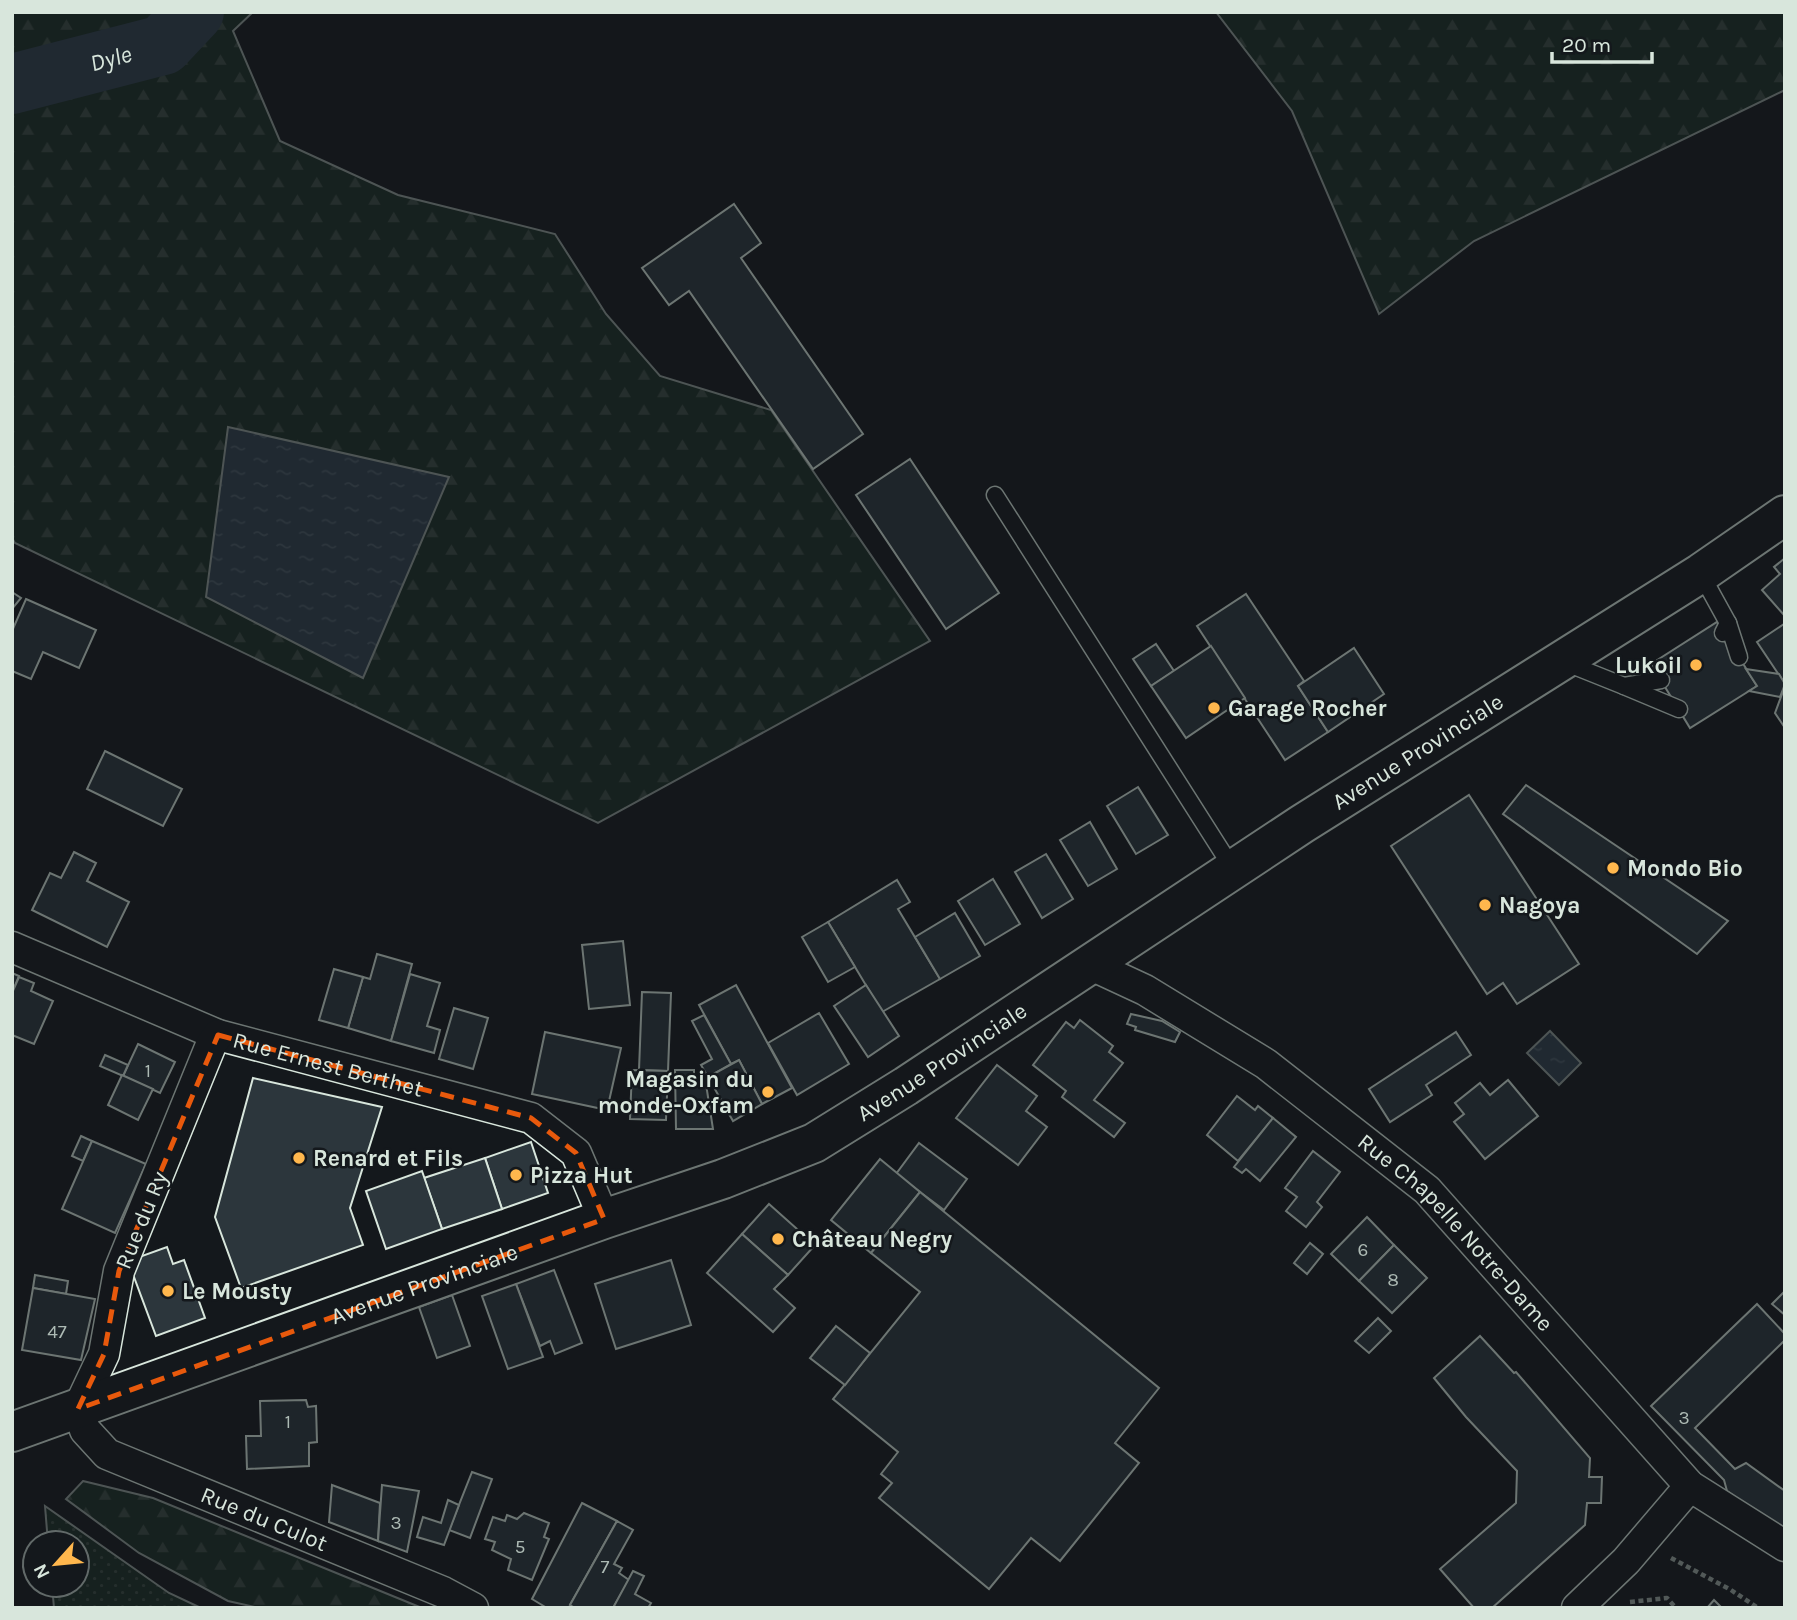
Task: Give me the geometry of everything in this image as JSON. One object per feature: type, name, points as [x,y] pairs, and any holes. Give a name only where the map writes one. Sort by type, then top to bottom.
[{"type":"main road","name":"Avenue Provinciale","points":[[12,1432],[604,1219],[723,1179],[814,1143],[906,1086],[1233,869],[1701,573],[1785,515]]},
{"type":"street","name":"Rue Ernest Berthet","points":[[12,947],[218,1035],[531,1118],[576,1153],[604,1219]]},
{"type":"street","name":"Rue Chapelle Notre-Dame","points":[[1089,964],[1145,990],[1266,1064],[1427,1190],[1690,1486],[1785,1546]]},
{"type":"street","name":"Rue du Ry","points":[[78,1409],[104,1354],[119,1271],[211,1045],[218,1035]]},
{"type":"street","name":"Rue du Culot","points":[[78,1409],[85,1430],[107,1454],[443,1592],[473,1608]]},
{"type":"street","points":[[1577,1608],[1626,1561],[1690,1486]]},
{"type":"lane","points":[[995,495],[1233,869]]},
{"type":"lane","points":[[1701,573],[1739,657]]},
{"type":"lane","points":[[1562,661],[1679,709]]},
{"type":"lane","points":[[1624,686],[1661,680]]},
{"type":"path","points":[[1664,1553],[1758,1608]]},
{"type":"path","points":[[1626,1602],[1667,1598],[1676,1608]]},
{"type":"highlighted area","points":[[218,1035],[531,1118],[576,1153],[604,1219],[78,1409],[104,1354],[119,1271]]},
{"type":"green space","points":[[12,12],[253,12],[233,31],[280,141],[398,195],[555,234],[606,314],[660,376],[771,410],[930,641],[598,823],[15,543],[12,538]]},
{"type":"green space","points":[[1216,12],[1785,12],[1785,90],[1474,241],[1379,314],[1292,111]]},
{"type":"green space","points":[[83,1481],[153,1498],[422,1608],[259,1608],[228,1601],[139,1553],[66,1499]]},
{"type":"green space","points":[[45,1506],[78,1529],[47,1529]]},
{"type":"green space","points":[[91,1538],[169,1593],[201,1608],[54,1608],[53,1599],[91,1599]]},
{"type":"water","points":[[228,427],[449,477],[363,678],[206,597]]},
{"type":"water","points":[[1550,1031],[1581,1063],[1559,1085],[1527,1053]]},
{"type":"building","points":[[734,204],[761,243],[741,258],[863,434],[813,469],[689,291],[669,305],[642,268]]},
{"type":"building","points":[[910,459],[999,593],[946,629],[856,495]]},
{"type":"building","points":[[1785,558],[1784,615],[1762,590],[1780,574],[1774,567]]},
{"type":"building","points":[[12,592],[21,598],[12,609]]},
{"type":"building","points":[[1246,594],[1304,681],[1298,686],[1328,732],[1285,760],[1197,626]]},
{"type":"building","points":[[26,599],[96,630],[79,668],[43,652],[31,679],[12,671],[12,631]]},
{"type":"building","points":[[1717,622],[1757,686],[1690,728],[1651,664]]},
{"type":"building","points":[[1785,625],[1785,684],[1757,642]]},
{"type":"building","points":[[1156,644],[1174,671],[1151,686],[1133,659]]},
{"type":"building","points":[[1211,646],[1245,698],[1186,738],[1151,686]]},
{"type":"building","points":[[1354,648],[1384,694],[1328,732],[1298,686]]},
{"type":"building","points":[[1746,669],[1779,674],[1785,684],[1780,697],[1749,691],[1757,686]]},
{"type":"building","points":[[1785,686],[1785,728],[1775,713]]},
{"type":"building","points":[[105,751],[182,789],[163,826],[87,789]]},
{"type":"building","name":"Mondo Bio","points":[[1526,785],[1728,921],[1697,954],[1503,814]]},
{"type":"building","points":[[1138,787],[1168,835],[1136,854],[1107,806]]},
{"type":"building","name":"Nagoya","points":[[1469,795],[1579,964],[1517,1004],[1503,983],[1487,994],[1391,846]]},
{"type":"building","points":[[1090,822],[1117,869],[1088,886],[1060,840]]},
{"type":"building","points":[[74,852],[96,863],[87,881],[129,902],[107,947],[32,910],[50,873],[61,878]]},
{"type":"building","points":[[1046,854],[1073,899],[1042,918],[1015,872]]},
{"type":"building","points":[[993,879],[1020,924],[985,945],[958,901]]},
{"type":"building","points":[[897,880],[910,902],[898,909],[940,979],[882,1012],[828,922]]},
{"type":"building","points":[[955,913],[980,956],[940,979],[915,937]]},
{"type":"building","points":[[828,922],[855,967],[828,982],[802,937]]},
{"type":"building","points":[[623,941],[630,1005],[589,1009],[582,945]]},
{"type":"building","points":[[377,954],[412,964],[391,1041],[348,1028],[363,977],[370,979]]},
{"type":"building","points":[[334,969],[363,977],[348,1028],[319,1020]]},
{"type":"building","points":[[12,973],[19,976],[12,993]]},
{"type":"building","points":[[410,974],[440,983],[427,1026],[440,1030],[434,1053],[391,1041]]},
{"type":"building","points":[[19,977],[34,983],[31,991],[53,1001],[34,1044],[12,1035],[12,993]]},
{"type":"building","points":[[736,985],[792,1088],[762,1104],[739,1060],[731,1064],[699,1005]]},
{"type":"building","points":[[866,985],[899,1036],[868,1057],[834,1006]]},
{"type":"building","points":[[642,992],[671,993],[668,1071],[639,1070]]},
{"type":"building","points":[[454,1008],[488,1018],[473,1069],[439,1059]]},
{"type":"building","points":[[819,1013],[849,1064],[797,1095],[768,1043]]},
{"type":"building","points":[[1131,1014],[1162,1021],[1180,1032],[1175,1042],[1135,1030],[1136,1027],[1127,1024]]},
{"type":"building","points":[[704,1015],[731,1064],[708,1077],[701,1065],[712,1059],[692,1021]]},
{"type":"building","points":[[1080,1020],[1113,1046],[1109,1052],[1123,1063],[1094,1100],[1125,1123],[1114,1137],[1062,1097],[1066,1091],[1033,1065],[1066,1022],[1074,1028]]},
{"type":"building","points":[[545,1032],[621,1048],[607,1110],[532,1094]]},
{"type":"building","points":[[1456,1032],[1471,1055],[1426,1085],[1432,1095],[1390,1122],[1369,1089]]},
{"type":"building","points":[[138,1044],[175,1062],[160,1093],[123,1076]]},
{"type":"building","points":[[105,1055],[128,1065],[123,1076],[100,1066]]},
{"type":"building","points":[[739,1060],[762,1104],[733,1121],[708,1077]]},
{"type":"building","points":[[997,1065],[1037,1096],[1026,1111],[1047,1127],[1018,1165],[956,1118]]},
{"type":"building","points":[[632,1070],[668,1071],[666,1120],[630,1119]]},
{"type":"building","points":[[675,1070],[694,1070],[694,1084],[706,1084],[713,1129],[676,1129]]},
{"type":"building","points":[[122,1075],[153,1089],[138,1120],[108,1105]]},
{"type":"building","name":"Renard et Fils","points":[[253,1078],[382,1107],[350,1208],[363,1245],[241,1288],[215,1217]]},
{"type":"building","points":[[1508,1080],[1538,1116],[1485,1159],[1454,1122],[1464,1114],[1455,1103],[1480,1083],[1490,1095]]},
{"type":"building","points":[[1237,1096],[1255,1110],[1258,1106],[1273,1118],[1238,1161],[1207,1135]]},
{"type":"building","points":[[1273,1118],[1296,1137],[1260,1181],[1246,1169],[1242,1173],[1234,1167]]},
{"type":"building","points":[[81,1136],[92,1141],[83,1161],[72,1156]]},
{"type":"building","points":[[92,1141],[146,1164],[115,1233],[62,1209]]},
{"type":"building","name":"Pizza Hut","points":[[531,1142],[548,1193],[502,1209],[485,1158]]},
{"type":"building","points":[[919,1143],[967,1179],[944,1210],[896,1174]]},
{"type":"building","points":[[1313,1151],[1340,1172],[1317,1202],[1322,1207],[1306,1227],[1286,1211],[1297,1197],[1285,1188]]},
{"type":"building","points":[[485,1158],[502,1209],[442,1229],[424,1178]]},
{"type":"building","points":[[880,1159],[920,1192],[871,1253],[831,1220]]},
{"type":"building","points":[[422,1171],[442,1229],[386,1249],[366,1191]]},
{"type":"building","points":[[920,1192],[1159,1388],[1115,1443],[1139,1463],[1060,1561],[1031,1538],[989,1589],[879,1498],[892,1483],[881,1474],[898,1452],[833,1399],[920,1292],[871,1253]]},
{"type":"building","name":"Château Negry","points":[[769,1204],[815,1245],[788,1275],[742,1234]]},
{"type":"building","points":[[1367,1217],[1394,1245],[1359,1281],[1331,1254]]},
{"type":"building","points":[[742,1234],[788,1275],[774,1289],[795,1308],[773,1332],[707,1273]]},
{"type":"building","points":[[1310,1243],[1323,1254],[1307,1274],[1294,1263]]},
{"type":"building","points":[[1394,1245],[1427,1278],[1392,1313],[1359,1281]]},
{"type":"building","name":"Le Mousty","points":[[167,1247],[173,1264],[184,1260],[205,1318],[156,1336],[128,1261]]},
{"type":"building","points":[[671,1260],[691,1325],[616,1349],[595,1284]]},
{"type":"building","points":[[554,1270],[582,1343],[555,1354],[550,1341],[540,1346],[516,1284]]},
{"type":"building","points":[[35,1275],[68,1281],[66,1294],[33,1288]]},
{"type":"building","points":[[516,1284],[543,1357],[508,1369],[482,1296]]},
{"type":"building","points":[[33,1288],[95,1299],[81,1360],[22,1350]]},
{"type":"building","points":[[1785,1291],[1785,1315],[1772,1304]]},
{"type":"building","points":[[452,1295],[470,1346],[437,1358],[419,1307]]},
{"type":"building","points":[[1757,1304],[1785,1334],[1785,1340],[1695,1428],[1735,1469],[1746,1463],[1785,1491],[1785,1532],[1727,1491],[1724,1480],[1651,1406]]},
{"type":"building","points":[[1378,1318],[1391,1331],[1369,1353],[1355,1341]]},
{"type":"building","points":[[836,1326],[870,1353],[845,1385],[810,1358]]},
{"type":"building","points":[[1480,1336],[1514,1373],[1516,1372],[1590,1458],[1589,1477],[1602,1477],[1601,1503],[1587,1503],[1585,1525],[1492,1608],[1474,1608],[1440,1569],[1516,1503],[1517,1471],[1434,1378]]},
{"type":"building","points":[[306,1400],[308,1407],[316,1406],[317,1442],[309,1443],[309,1466],[247,1469],[246,1436],[261,1436],[260,1401]]},
{"type":"building","points":[[472,1472],[492,1479],[470,1538],[449,1530]]},
{"type":"building","points":[[332,1485],[380,1503],[378,1541],[329,1522]]},
{"type":"building","points":[[382,1485],[419,1491],[407,1552],[378,1541]]},
{"type":"building","points":[[448,1500],[459,1505],[444,1545],[417,1537],[423,1517],[441,1523]]},
{"type":"building","points":[[582,1503],[617,1521],[570,1605],[575,1608],[547,1608],[532,1599]]},
{"type":"building","points":[[524,1513],[549,1523],[544,1537],[549,1539],[532,1580],[508,1570],[511,1559],[492,1550],[495,1542],[485,1539],[493,1517],[505,1521],[507,1515],[517,1519]]},
{"type":"building","points":[[617,1521],[633,1530],[614,1564],[622,1568],[619,1573],[629,1580],[613,1608],[575,1608],[570,1605]]},
{"type":"building","points":[[633,1571],[644,1576],[635,1594],[651,1603],[648,1608],[613,1608]]},
{"type":"building","points":[[1714,1600],[1722,1608],[1707,1608]]},
{"type":"waterway","name":"Dyle","points":[[12,84],[163,45],[194,12]]},
{"type":"place","name":"Lukoil","points":[[1696,665]]},
{"type":"place","name":"Garage Rocher","points":[[1214,708]]},
{"type":"place","name":"Mondo Bio","points":[[1613,868]]},
{"type":"place","name":"Nagoya","points":[[1485,905]]},
{"type":"place","name":"Magasin du monde-Oxfam","points":[[768,1092]]},
{"type":"place","name":"Renard et Fils","points":[[299,1158]]},
{"type":"place","name":"Pizza Hut","points":[[516,1175]]},
{"type":"place","name":"Château Negry","points":[[778,1239]]},
{"type":"place","name":"Le Mousty","points":[[168,1291]]}]
